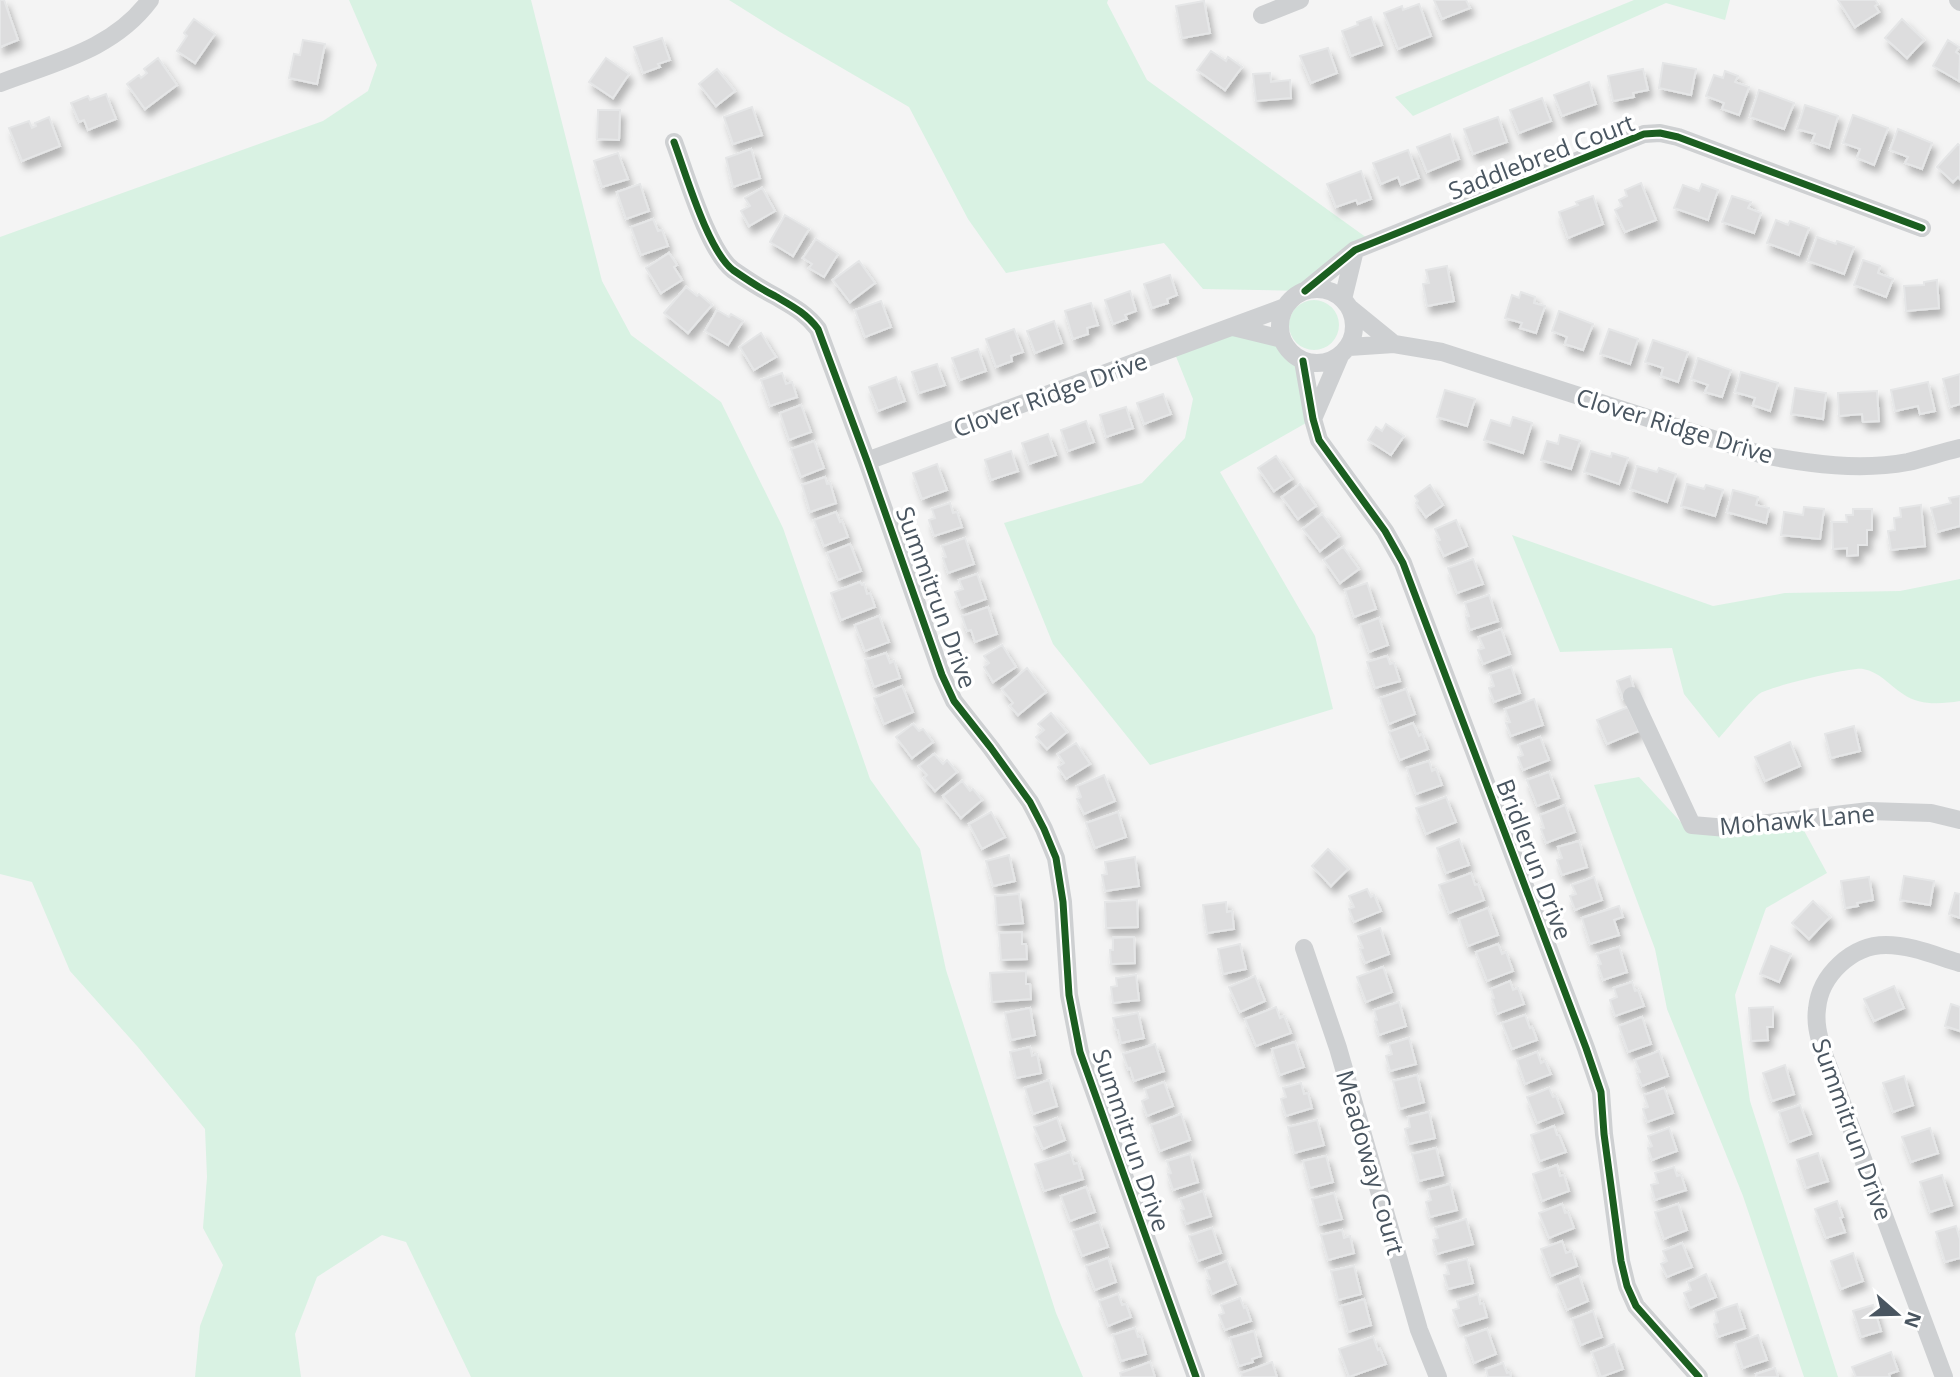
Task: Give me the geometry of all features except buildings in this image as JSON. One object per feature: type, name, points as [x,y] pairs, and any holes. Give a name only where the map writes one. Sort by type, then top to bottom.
[{"type":"street","points":[[0,83],[99,46],[142,11],[150,0]]},
{"type":"street","points":[[1262,15],[1300,0]]},
{"type":"street","name":"Saddlebred Court","points":[[1305,291],[1355,250],[1644,134],[1660,133],[1678,137],[1922,228]]},
{"type":"street","name":"Summitrun Drive","points":[[674,142],[719,255],[731,268],[797,308],[810,318],[818,329],[942,675],[954,701],[1030,802],[1044,829],[1056,858],[1063,902],[1069,995],[1080,1052],[1196,1377]]},
{"type":"street","points":[[1313,419],[1354,335],[1354,322],[1347,304],[1355,250]]},
{"type":"street","name":"Clover Ridge Drive","points":[[867,461],[1285,307],[1294,297],[1305,291],[1331,291],[1394,344]]},
{"type":"street","points":[[1285,307],[1280,326],[1282,339],[1289,350],[1303,361]]},
{"type":"street","points":[[1233,327],[1282,339]]},
{"type":"street","name":"Clover Ridge Drive","points":[[1303,361],[1315,364],[1328,362],[1344,351],[1394,344],[1442,352],[1763,455],[1821,465],[1866,466],[1907,462],[1960,448]]},
{"type":"street","name":"Bridlerun Drive","points":[[1303,361],[1319,440],[1385,531],[1403,563],[1586,1048],[1601,1092],[1619,1249],[1627,1286],[1636,1307],[1699,1377]]},
{"type":"street","name":"Mohawk Lane","points":[[1632,696],[1692,825],[1727,828],[1869,810],[1931,813],[1960,820]]},
{"type":"street","name":"Summitrun Drive","points":[[1944,1377],[1823,1052],[1816,1025],[1816,1009],[1819,995],[1837,966],[1865,948],[1905,946],[1960,963]]},
{"type":"street","name":"Meadoway Court","points":[[1304,948],[1338,1048],[1419,1330],[1438,1377]]},
{"type":"green space","points":[[349,0],[531,0],[602,281],[631,335],[721,402],[783,528],[870,779],[920,849],[946,970],[1056,1313],[1083,1377],[471,1377],[406,1242],[382,1235],[317,1277],[295,1334],[301,1377],[195,1377],[200,1326],[223,1265],[203,1228],[207,1177],[205,1129],[137,1046],[70,971],[32,882],[0,874],[0,237],[323,121],[368,91],[377,65]]},
{"type":"green space","points":[[729,0],[1108,0],[1107,3],[1147,80],[1374,243],[1305,291],[1203,289],[1164,243],[1006,273],[968,219],[909,107]]},
{"type":"green space","points":[[1634,0],[1730,0],[1725,20],[1666,3],[1413,116],[1395,97]]},
{"type":"green space","points":[[1314,300],[1331,308],[1339,325],[1331,342],[1314,350],[1297,342],[1289,325],[1297,308]]},
{"type":"green space","points":[[1233,327],[1282,339],[1289,350],[1303,361],[1313,419],[1220,472],[1315,636],[1333,709],[1150,765],[1053,644],[1004,523],[1142,483],[1185,438],[1193,399],[1173,349]]},
{"type":"green space","points":[[1512,535],[1713,606],[1785,593],[1900,591],[1960,579],[1960,701],[1916,701],[1879,676],[1863,669],[1855,669],[1793,682],[1759,694],[1719,738],[1684,694],[1672,648],[1560,652]]},
{"type":"green space","points":[[1639,777],[1692,834],[1801,825],[1827,873],[1766,908],[1735,995],[1750,1101],[1838,1377],[1804,1377],[1743,1196],[1667,1009],[1655,949],[1594,785]]},
{"type":"cycle path","points":[[1305,291],[1355,250],[1644,134],[1660,133],[1678,137],[1922,228]]},
{"type":"cycle path","points":[[674,142],[707,230],[724,260],[743,277],[809,318],[818,329],[942,675],[954,701],[1030,802],[1044,829],[1056,858],[1063,902],[1069,995],[1080,1052],[1196,1377]]},
{"type":"cycle path","points":[[1303,361],[1319,440],[1385,531],[1403,563],[1586,1048],[1601,1092],[1621,1261],[1627,1286],[1636,1306],[1699,1377]]}]
